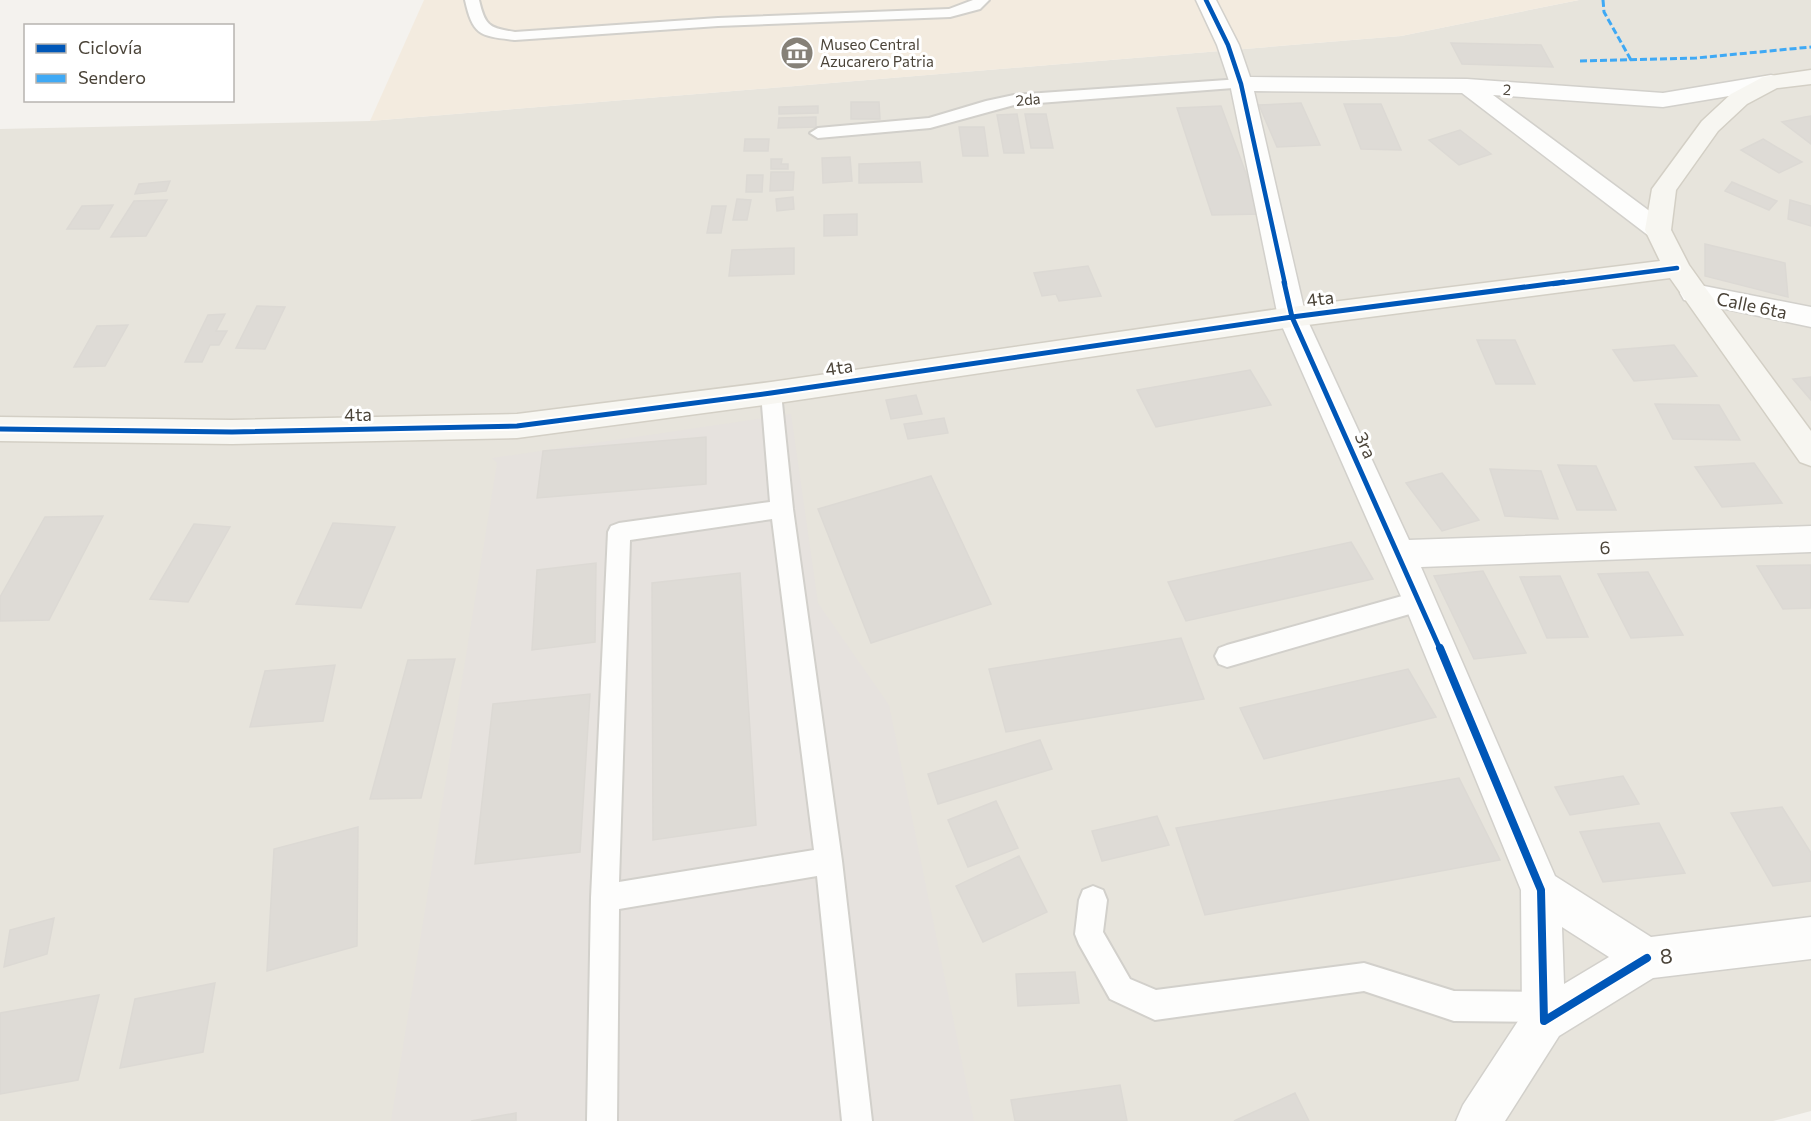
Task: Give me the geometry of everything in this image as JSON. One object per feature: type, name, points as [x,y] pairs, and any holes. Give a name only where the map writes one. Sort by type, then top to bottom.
[{"type":"street","name":"3ra","points":[[1206,0],[1228,45],[1241,84],[1292,317],[1420,601],[1541,890]]},
{"type":"street","points":[[1658,230],[1664,189],[1710,126],[1739,99],[1772,82],[1811,78]]},
{"type":"street","name":"2","points":[[1241,84],[1467,86],[1663,100],[1772,82]]},
{"type":"street","points":[[1467,86],[1658,230],[1677,268],[1694,293],[1811,454]]},
{"type":"street","name":"4ta","points":[[0,429],[232,432],[517,426],[771,393],[1292,317],[1677,268]]},
{"type":"street","name":"Calle 6ta","points":[[1694,293],[1811,317]]},
{"type":"street","name":"6","points":[[1399,554],[1811,538]]},
{"type":"street","points":[[1541,890],[1544,1014]]},
{"type":"street","name":"8","points":[[1541,890],[1647,958],[1811,938]]},
{"type":"street","points":[[1479,1121],[1544,1014],[1647,958]]},
{"type":"lane","points":[[472,0],[477,22],[491,33],[515,36],[718,22],[950,13],[975,6],[982,0]]},
{"type":"lane","name":"2da","points":[[818,133],[930,123],[992,104],[1014,100],[1241,84]]},
{"type":"lane","points":[[771,393],[782,509],[829,861],[857,1121]]},
{"type":"lane","points":[[602,1121],[605,898],[619,532],[782,509]]},
{"type":"lane","points":[[1227,656],[1420,601]]},
{"type":"lane","points":[[605,898],[829,861]]},
{"type":"lane","points":[[1093,900],[1089,934],[1120,989],[1155,1005],[1364,977],[1454,1006],[1544,1014]]},
{"type":"shaded area","name":"Museo Central Azucarero Patria","points":[[424,0],[1579,0],[1401,36],[370,121]]},
{"type":"shaded area","points":[[1579,0],[1811,0],[1811,1111],[1773,1121],[0,1121],[0,129],[370,121],[1401,36]]},
{"type":"shaded area","points":[[791,414],[818,603],[889,705],[974,1121],[391,1121],[497,463],[492,458]]},
{"type":"building","points":[[1451,43],[1541,45],[1553,67],[1462,64]]},
{"type":"building","points":[[851,102],[879,102],[880,119],[851,119]]},
{"type":"building","points":[[1301,103],[1320,145],[1277,147],[1259,105]]},
{"type":"building","points":[[1344,104],[1381,104],[1401,150],[1361,149]]},
{"type":"building","points":[[818,106],[818,113],[779,114],[779,107]]},
{"type":"building","points":[[1221,106],[1261,214],[1212,215],[1177,108]]},
{"type":"building","points":[[1017,114],[1024,153],[1004,153],[997,115]]},
{"type":"building","points":[[1025,114],[1046,114],[1053,148],[1031,148]]},
{"type":"building","points":[[1811,116],[1811,144],[1782,122],[1805,117]]},
{"type":"building","points":[[816,117],[816,127],[778,128],[779,118]]},
{"type":"building","points":[[959,127],[984,127],[988,156],[963,156]]},
{"type":"building","points":[[1460,130],[1491,154],[1459,165],[1429,140]]},
{"type":"building","points":[[745,139],[769,139],[768,151],[744,151]]},
{"type":"building","points":[[1763,139],[1802,162],[1779,173],[1741,150]]},
{"type":"building","points":[[850,157],[852,181],[823,183],[822,158]]},
{"type":"building","points":[[771,159],[782,159],[781,164],[788,164],[788,169],[771,169]]},
{"type":"building","points":[[920,162],[922,182],[859,183],[859,164]]},
{"type":"building","points":[[771,172],[794,172],[793,190],[770,191]]},
{"type":"building","points":[[747,175],[763,175],[762,192],[746,192]]},
{"type":"building","points":[[170,181],[166,191],[135,194],[139,184]]},
{"type":"building","points":[[1732,182],[1777,201],[1769,210],[1725,191]]},
{"type":"building","points":[[793,197],[794,209],[777,211],[776,199]]},
{"type":"building","points":[[737,199],[751,200],[747,220],[733,220]]},
{"type":"building","points":[[167,200],[146,236],[111,237],[134,201]]},
{"type":"building","points":[[1790,200],[1811,206],[1811,226],[1788,219]]},
{"type":"building","points":[[113,205],[99,229],[67,229],[82,206]]},
{"type":"building","points":[[712,206],[726,206],[721,233],[707,233]]},
{"type":"building","points":[[857,214],[857,235],[824,236],[824,215]]},
{"type":"building","points":[[1705,244],[1785,263],[1788,297],[1705,276]]},
{"type":"building","points":[[794,248],[794,274],[729,276],[732,250]]},
{"type":"building","points":[[1088,266],[1101,296],[1059,301],[1056,294],[1042,296],[1034,273]]},
{"type":"building","points":[[257,306],[285,307],[265,349],[236,348]]},
{"type":"building","points":[[225,314],[216,331],[227,331],[219,345],[210,345],[202,362],[185,362],[208,315]]},
{"type":"building","points":[[128,325],[105,366],[74,367],[97,326]]},
{"type":"building","points":[[1477,340],[1515,340],[1535,384],[1496,384]]},
{"type":"building","points":[[1674,345],[1697,376],[1634,381],[1613,350]]},
{"type":"building","points":[[1250,370],[1271,405],[1156,427],[1137,390]]},
{"type":"building","points":[[1811,377],[1811,400],[1793,379]]},
{"type":"building","points":[[916,395],[922,414],[891,419],[886,400]]},
{"type":"building","points":[[1655,404],[1719,405],[1740,440],[1673,439]]},
{"type":"building","points":[[944,418],[948,433],[908,439],[904,424]]},
{"type":"building","points":[[706,437],[706,484],[537,498],[543,451]]},
{"type":"building","points":[[1754,463],[1782,503],[1722,507],[1695,467]]},
{"type":"building","points":[[1558,465],[1596,466],[1616,510],[1577,510]]},
{"type":"building","points":[[1490,469],[1541,471],[1558,519],[1505,516]]},
{"type":"building","points":[[1442,473],[1479,520],[1442,531],[1406,483]]},
{"type":"building","points":[[931,476],[991,604],[871,643],[818,509]]},
{"type":"building","points":[[103,516],[49,620],[0,621],[0,597],[45,517]]},
{"type":"building","points":[[333,523],[395,527],[361,608],[296,604]]},
{"type":"building","points":[[194,524],[230,527],[188,602],[150,599]]},
{"type":"building","points":[[1351,542],[1373,579],[1186,621],[1168,582]]},
{"type":"building","points":[[596,563],[595,642],[532,650],[537,570]]},
{"type":"building","points":[[1811,565],[1811,608],[1783,609],[1757,566]]},
{"type":"building","points":[[1483,571],[1526,653],[1474,659],[1434,576]]},
{"type":"building","points":[[1648,572],[1683,635],[1631,638],[1598,574]]},
{"type":"building","points":[[740,573],[756,825],[653,840],[652,583]]},
{"type":"building","points":[[1560,576],[1588,637],[1547,638],[1520,577]]},
{"type":"building","points":[[1181,638],[1204,699],[1006,732],[989,669]]},
{"type":"building","points":[[455,659],[421,798],[370,799],[408,660]]},
{"type":"building","points":[[335,665],[323,721],[250,727],[265,671]]},
{"type":"building","points":[[1408,669],[1436,717],[1264,759],[1240,708]]},
{"type":"building","points":[[590,694],[580,852],[475,864],[493,704]]},
{"type":"building","points":[[1040,740],[1052,769],[938,804],[928,774]]},
{"type":"building","points":[[1623,776],[1639,804],[1570,815],[1555,787]]},
{"type":"building","points":[[1459,778],[1500,860],[1205,915],[1176,828]]},
{"type":"building","points":[[996,801],[1018,848],[968,867],[948,820]]},
{"type":"building","points":[[1782,807],[1811,853],[1811,881],[1773,886],[1731,813]]},
{"type":"building","points":[[1157,816],[1169,845],[1102,861],[1092,831]]},
{"type":"building","points":[[1659,823],[1685,873],[1603,882],[1580,832]]},
{"type":"building","points":[[358,827],[357,946],[267,971],[274,849]]},
{"type":"building","points":[[1019,856],[1047,912],[983,942],[956,886]]},
{"type":"building","points":[[54,918],[47,954],[4,967],[10,930]]},
{"type":"building","points":[[1075,972],[1079,1003],[1018,1006],[1016,974]]},
{"type":"building","points":[[215,983],[203,1052],[120,1068],[135,999]]},
{"type":"building","points":[[99,995],[78,1080],[0,1094],[0,1013]]},
{"type":"building","points":[[1120,1085],[1127,1121],[1015,1121],[1011,1100]]},
{"type":"building","points":[[1295,1093],[1309,1121],[1234,1121]]},
{"type":"building","points":[[516,1113],[516,1121],[471,1121]]},
{"type":"marked path","points":[[1603,0],[1604,12],[1631,60]]},
{"type":"marked path","points":[[1580,61],[1696,58],[1811,47]]},
{"type":"cycle path","points":[[1206,0],[1228,45],[1241,84],[1292,317],[1420,601],[1541,890],[1544,1021],[1647,958]]},
{"type":"cycle path","points":[[0,429],[232,432],[517,426],[771,393],[1292,317],[1677,268]]},
{"type":"place","name":"Museo Central Azucarero Patria","points":[[797,53]]}]
